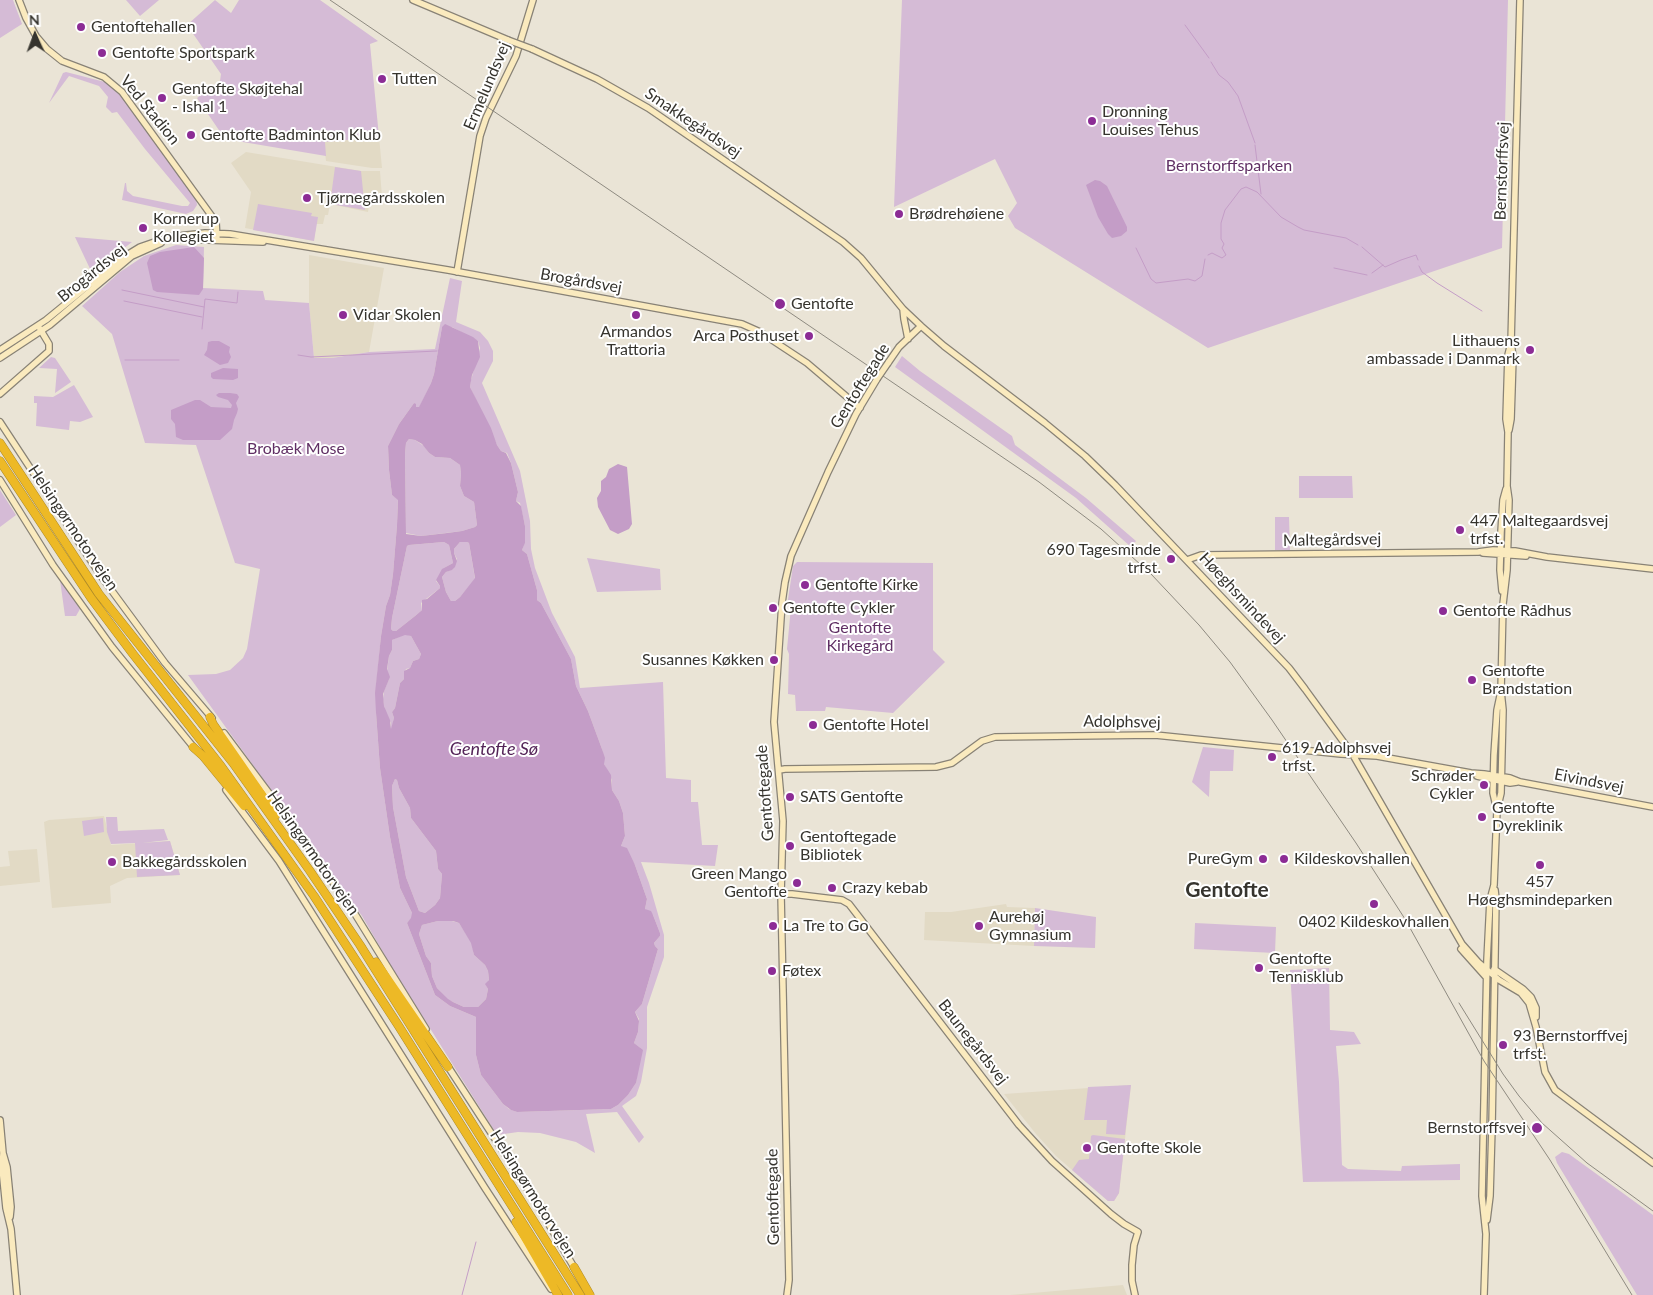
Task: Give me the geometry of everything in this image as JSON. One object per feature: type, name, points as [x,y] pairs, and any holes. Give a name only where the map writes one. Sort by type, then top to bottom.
[{"type":"highway","name":"Helsingørmotorvejen","points":[[0,443],[99,594],[233,764],[310,870],[360,945],[580,1295]]},
{"type":"highway","name":"Helsingørmotorvejen","points":[[0,461],[91,598],[222,766],[314,896],[398,1025],[568,1295]]},
{"type":"highway","points":[[210,717],[312,866],[310,870]]},
{"type":"highway","points":[[193,747],[221,777],[264,831],[271,836]]},
{"type":"highway","points":[[360,945],[367,949],[448,1067]]},
{"type":"highway","points":[[490,1172],[490,1177],[556,1295]]},
{"type":"highway","points":[[574,1267],[592,1295]]},
{"type":"street","name":"Ved Stadion","points":[[19,0],[36,36],[47,49],[62,61],[104,77],[122,92],[207,208],[216,222],[217,236]]},
{"type":"street","name":"Smakkegårdsvej","points":[[413,0],[532,49],[597,79],[648,108],[840,239],[861,258],[920,326]]},
{"type":"street","name":"Ermelundsvej","points":[[457,272],[480,136],[486,118],[516,56],[533,0]]},
{"type":"street","name":"Bernstorffsvej","points":[[1486,1234],[1482,1192],[1486,977],[1488,922],[1494,885],[1497,810],[1501,793],[1503,604],[1508,553],[1509,500],[1507,486],[1508,432],[1506,419],[1508,355],[1511,342],[1520,0]]},
{"type":"street","name":"Brogårdsvej","points":[[0,358],[41,332],[125,261],[142,251],[160,243],[179,239],[217,236]]},
{"type":"street","name":"Brogårdsvej","points":[[0,350],[37,326],[129,253],[140,247],[169,237],[253,237],[272,242],[457,272],[742,324],[760,332],[807,363],[860,408]]},
{"type":"street","points":[[903,308],[908,339]]},
{"type":"street","points":[[0,394],[47,353],[50,348],[37,326]]},
{"type":"street","name":"Gentoftegade","points":[[787,1295],[789,1280],[781,894],[783,821],[775,739],[775,703],[782,602],[788,566],[828,472],[860,408],[876,380],[899,347],[920,326]]},
{"type":"street","name":"Høeghsmindevej","points":[[920,326],[1037,416],[1085,456],[1188,560],[1289,668],[1353,755],[1459,940],[1469,952],[1527,999],[1536,1027],[1545,1072],[1555,1090],[1653,1163]]},
{"type":"street","points":[[0,422],[101,576],[165,663],[210,717],[295,828],[355,914],[408,998],[448,1067],[524,1183],[574,1267]]},
{"type":"street","points":[[0,480],[53,565],[112,647],[193,747],[279,861],[405,1058],[485,1188],[556,1295]]},
{"type":"street","name":"Bernstorffsvej","points":[[1503,604],[1500,553],[1503,500],[1507,486]]},
{"type":"street","name":"Maltegårdsvej","points":[[1188,560],[1201,555],[1478,552],[1508,553],[1653,569]]},
{"type":"street","name":"Bernstorffsvej","points":[[1497,810],[1493,793],[1496,720],[1501,691]]},
{"type":"street","name":"Adolphsvej","points":[[779,770],[785,768],[936,767],[952,763],[982,741],[995,737],[1155,735],[1377,756],[1494,778]]},
{"type":"street","name":"Eivindsvej","points":[[1494,778],[1653,807]]},
{"type":"street","name":"Bernstorffsvej","points":[[1484,1295],[1490,1183],[1496,898],[1494,885]]},
{"type":"street","name":"Baunegårdsvej","points":[[781,894],[842,900],[849,904],[1019,1125],[1058,1167],[1111,1214],[1138,1232],[1134,1245],[1132,1275],[1135,1295]]},
{"type":"street","points":[[1459,940],[1462,950],[1486,977]]},
{"type":"street","points":[[0,1120],[3,1153],[2,1168],[6,1208],[10,1221],[17,1295]]},
{"type":"shaded area","points":[[379,137],[382,168],[326,161],[324,142]]},
{"type":"shaded area","name":"Tjørnegårdsskolen","points":[[246,152],[361,171],[380,171],[382,197],[370,199],[368,212],[330,204],[328,215],[325,215],[323,224],[316,224],[314,241],[245,228],[251,192],[231,163]]},
{"type":"shaded area","name":"Vidar Skolen","points":[[309,255],[384,268],[369,352],[332,358],[314,358],[309,303]]},
{"type":"shaded area","name":"Bakkegårdsskolen","points":[[104,816],[111,845],[170,841],[180,875],[127,878],[110,886],[111,903],[52,908],[44,822]]},
{"type":"shaded area","points":[[37,849],[40,882],[0,886],[0,867],[10,866],[8,851]]},
{"type":"shaded area","name":"Aurehøj Gymnasium","points":[[1006,904],[1007,907],[1035,908],[1034,946],[924,940],[925,912],[951,912]]},
{"type":"shaded area","name":"Gentofte Skole","points":[[1131,1085],[1119,1193],[1114,1201],[1108,1201],[1056,1156],[1004,1094]]},
{"type":"shaded area","points":[[1123,1285],[1127,1295],[1010,1295]]},
{"type":"green space","points":[[0,0],[13,0],[22,24],[0,38]]},
{"type":"green space","points":[[126,0],[159,0],[140,16]]},
{"type":"green space","points":[[215,0],[231,13],[239,0],[320,0],[378,41],[370,44],[379,137],[325,142],[326,156],[225,139],[197,98],[220,81],[221,74],[187,25]]},
{"type":"green space","name":"Bernstorffsparken","points":[[902,0],[1508,0],[1502,248],[1208,348],[1015,228],[1008,216],[1017,203],[995,159],[894,207]]},
{"type":"green space","points":[[66,72],[105,82],[121,96],[196,197],[197,205],[193,211],[186,214],[122,200],[126,183],[127,191],[133,196],[182,206],[188,206],[190,203],[117,112],[112,113],[106,107],[108,97],[99,86],[69,76],[49,103],[63,73]]},
{"type":"green space","points":[[335,167],[361,171],[365,210],[330,204]]},
{"type":"green space","points":[[258,204],[312,213],[311,216],[318,217],[314,241],[253,230]]},
{"type":"green space","points":[[75,237],[132,242],[92,273]]},
{"type":"green space","name":"Brobæk Mose","points":[[176,245],[204,247],[203,288],[263,291],[265,300],[309,303],[314,358],[332,358],[369,352],[435,349],[450,278],[462,281],[456,322],[480,332],[488,341],[493,351],[493,361],[482,383],[520,471],[530,521],[531,549],[535,568],[552,613],[575,657],[580,688],[663,682],[666,778],[691,780],[691,802],[698,802],[702,845],[718,845],[715,866],[641,862],[664,935],[664,957],[647,1007],[647,1048],[641,1082],[636,1096],[622,1106],[644,1137],[639,1143],[617,1112],[586,1114],[595,1153],[576,1142],[540,1133],[518,1132],[497,1135],[394,971],[362,916],[188,675],[216,674],[230,670],[243,658],[247,649],[260,569],[235,563],[196,445],[145,443],[112,334],[82,306],[120,272],[144,256]],"holes":[[[442,327],[452,327],[478,341],[480,348],[470,387],[497,445],[501,451],[507,453],[511,463],[518,492],[516,501],[520,503],[525,526],[525,542],[522,550],[527,554],[537,590],[537,600],[541,603],[571,659],[576,686],[588,711],[602,749],[604,764],[612,780],[612,790],[619,801],[623,813],[625,836],[621,846],[635,865],[647,899],[645,909],[653,915],[660,933],[660,936],[654,943],[658,949],[642,1004],[635,1012],[639,1019],[638,1032],[634,1043],[640,1048],[636,1083],[628,1095],[611,1109],[517,1112],[503,1104],[481,1075],[476,1055],[476,1017],[450,1006],[435,995],[407,923],[412,918],[412,913],[400,888],[390,837],[380,768],[376,713],[376,688],[381,636],[386,606],[390,595],[397,525],[398,499],[392,495],[388,446],[399,424],[414,403],[419,408],[434,374]]]},
{"type":"green space","points":[[902,356],[920,371],[1012,436],[1015,445],[1086,498],[1136,541],[1131,547],[1076,498],[895,367]]},
{"type":"green space","points":[[51,357],[55,358],[71,382],[55,393],[57,369],[39,368]]},
{"type":"green space","points":[[74,385],[93,417],[80,422],[70,421],[69,430],[36,426],[37,403],[34,403],[34,396],[53,397]]},
{"type":"green space","points":[[409,439],[415,440],[424,446],[435,457],[450,458],[460,465],[460,486],[464,496],[474,502],[477,525],[475,527],[462,531],[421,536],[406,533],[405,454],[406,443]]},
{"type":"green space","points":[[1299,476],[1352,476],[1353,498],[1299,498]]},
{"type":"green space","points":[[0,490],[16,515],[0,527]]},
{"type":"green space","points":[[1275,517],[1289,517],[1290,550],[1275,550]]},
{"type":"green space","points":[[444,542],[449,545],[453,563],[444,568],[436,581],[440,588],[421,603],[422,610],[396,631],[393,631],[391,629],[392,618],[407,546]]},
{"type":"green space","points":[[460,542],[469,543],[475,579],[460,597],[455,601],[451,601],[446,592],[442,577],[446,572],[453,569],[457,559],[454,549]]},
{"type":"green space","points":[[587,558],[660,569],[661,590],[597,592]]},
{"type":"green space","name":"Gentofte Kirkegård","points":[[797,562],[933,563],[933,650],[945,662],[893,713],[826,707],[825,711],[796,711],[795,695],[788,694],[789,654],[787,649],[791,607],[787,606],[793,566]]},
{"type":"green space","points":[[60,580],[80,609],[76,616],[65,616]]},
{"type":"green space","points":[[405,634],[411,636],[421,654],[419,659],[413,661],[410,668],[406,669],[404,679],[400,683],[395,708],[392,712],[394,718],[391,729],[391,723],[385,712],[383,699],[389,679],[387,671],[389,656],[392,650],[392,640]]},
{"type":"green space","points":[[1203,747],[1234,750],[1233,771],[1210,771],[1209,797],[1192,782]]},
{"type":"green space","points":[[395,779],[410,808],[411,818],[436,851],[438,869],[442,874],[440,898],[425,913],[419,911],[406,877],[393,807],[392,786]]},
{"type":"green space","points":[[106,817],[117,817],[118,831],[164,829],[168,840],[142,843],[170,841],[180,875],[137,877],[135,843],[111,844],[107,832]]},
{"type":"green space","points":[[103,818],[104,832],[84,836],[82,821]]},
{"type":"green space","points":[[1035,908],[1096,917],[1095,948],[1034,946]]},
{"type":"green space","points":[[438,921],[459,923],[472,943],[474,955],[485,965],[488,971],[489,980],[486,985],[488,989],[486,999],[478,1007],[464,1007],[448,1000],[437,988],[432,976],[431,963],[426,956],[419,934],[422,925]]},
{"type":"green space","points":[[1195,923],[1276,927],[1275,953],[1194,949]]},
{"type":"green space","points":[[1329,968],[1330,1030],[1354,1032],[1361,1044],[1336,1046],[1342,1165],[1348,1169],[1401,1171],[1402,1166],[1460,1164],[1460,1180],[1303,1182],[1290,970]]},
{"type":"green space","points":[[1131,1085],[1125,1135],[1106,1134],[1107,1120],[1084,1120],[1088,1087]]},
{"type":"green space","points":[[1091,1136],[1125,1139],[1119,1193],[1114,1201],[1108,1201],[1072,1170],[1079,1160],[1089,1159]]},
{"type":"green space","points":[[1562,1152],[1569,1154],[1653,1215],[1653,1295],[1637,1295],[1557,1163],[1555,1157]]},
{"type":"water","points":[[1095,180],[1107,186],[1127,227],[1127,231],[1121,236],[1112,238],[1098,217],[1086,185]]},
{"type":"water","points":[[194,247],[204,258],[203,289],[199,295],[157,292],[153,290],[147,263],[150,256],[160,252]]},
{"type":"water","name":"Gentofte Sø","points":[[445,324],[478,341],[480,357],[472,375],[470,387],[491,428],[497,445],[501,451],[506,453],[511,463],[518,492],[516,501],[521,506],[525,526],[525,543],[522,550],[527,554],[537,590],[537,600],[541,603],[571,659],[576,686],[588,711],[605,758],[604,764],[611,775],[612,790],[619,801],[623,813],[625,836],[621,846],[627,848],[635,865],[647,899],[645,909],[651,911],[660,933],[660,936],[654,943],[658,949],[642,1004],[635,1012],[639,1021],[634,1043],[643,1050],[636,1083],[628,1095],[611,1109],[517,1112],[503,1104],[481,1075],[476,1055],[476,1017],[450,1006],[435,995],[407,923],[412,913],[400,888],[390,837],[380,768],[375,693],[381,636],[393,574],[397,525],[398,500],[392,495],[388,446],[399,424],[414,403],[416,407],[419,407],[431,383],[442,327]],"holes":[[[409,439],[415,440],[435,457],[450,458],[460,465],[460,486],[464,496],[474,502],[477,525],[475,527],[462,531],[421,536],[406,534],[406,443]],[[444,542],[449,545],[453,563],[442,569],[436,580],[440,588],[427,599],[422,600],[422,610],[396,631],[393,631],[391,629],[392,618],[407,546]],[[460,542],[469,543],[475,578],[460,597],[455,601],[451,601],[446,592],[442,577],[446,572],[455,567],[457,561],[454,549]],[[405,635],[411,636],[421,654],[419,659],[413,661],[410,668],[404,671],[404,679],[400,683],[395,708],[392,712],[394,718],[391,729],[390,720],[384,706],[383,694],[390,677],[387,669],[392,650],[392,640]],[[395,779],[410,808],[411,818],[436,851],[438,869],[442,874],[440,898],[425,913],[419,911],[406,877],[393,807],[392,786]],[[438,921],[459,923],[471,943],[474,955],[485,965],[488,971],[489,980],[485,984],[488,989],[486,999],[478,1007],[464,1007],[453,1002],[437,988],[432,976],[431,963],[426,956],[419,934],[422,925]]]},
{"type":"water","points":[[219,341],[230,347],[231,357],[228,363],[220,365],[204,355],[208,342]]},
{"type":"water","points":[[223,368],[238,369],[238,378],[233,380],[213,379],[211,377],[211,373]]},
{"type":"water","points":[[219,393],[237,394],[239,397],[236,403],[238,409],[232,429],[220,440],[183,440],[176,437],[175,424],[171,419],[171,410],[195,400],[200,400],[211,407],[231,408],[232,405],[228,400],[216,395]]},
{"type":"water","points":[[618,464],[627,467],[632,524],[629,529],[618,534],[610,530],[598,507],[597,498],[601,491],[601,481],[606,477],[609,469]]},
{"type":"waterway","points":[[1185,25],[1209,58]]},
{"type":"waterway","points":[[1211,62],[1219,75],[1228,82],[1238,96],[1255,143]]},
{"type":"waterway","points":[[1255,145],[1261,194]]},
{"type":"waterway","points":[[1208,255],[1212,253],[1222,258],[1226,255],[1222,248],[1224,244],[1221,239],[1221,223],[1225,210],[1241,189],[1246,187],[1257,192],[1281,217],[1298,227],[1304,230],[1346,238],[1358,245]]},
{"type":"waterway","points":[[1362,247],[1385,267],[1416,255],[1418,260]]},
{"type":"waterway","points":[[1136,248],[1151,279],[1156,283],[1188,279],[1195,281],[1202,276],[1205,259]]},
{"type":"waterway","points":[[1372,273],[1383,265]]},
{"type":"waterway","points":[[1419,266],[1422,272],[1437,283],[1482,311]]},
{"type":"waterway","points":[[1334,268],[1367,275]]},
{"type":"waterway","points":[[122,290],[204,307]]},
{"type":"waterway","points":[[202,329],[205,299],[237,303],[238,292]]},
{"type":"waterway","points":[[124,301],[202,317]]},
{"type":"waterway","points":[[298,355],[311,357],[437,351]]},
{"type":"waterway","points":[[125,360],[179,360]]},
{"type":"waterway","points":[[462,1295],[476,1242]]},
{"type":"tram line","points":[[330,0],[1039,482],[1101,529],[1151,574],[1199,625],[1230,662],[1356,843],[1405,919],[1484,1061],[1550,1160],[1632,1295]]},
{"type":"tram line","points":[[1459,1003],[1503,1074],[1542,1123],[1587,1163],[1653,1211]]},
{"type":"place","name":"Gentoftehallen","points":[[81,27]]},
{"type":"place","name":"Gentofte Sportspark","points":[[102,53]]},
{"type":"place","name":"Tutten","points":[[382,79]]},
{"type":"place","name":"Gentofte Skøjtehal - Ishal 1","points":[[162,98]]},
{"type":"place","name":"Dronning Louises Tehus","points":[[1092,121]]},
{"type":"place","name":"Gentofte Badminton Klub","points":[[191,135]]},
{"type":"place","name":"Tjørnegårdsskolen","points":[[307,198]]},
{"type":"place","name":"Brødrehøiene","points":[[899,214]]},
{"type":"place","name":"Kornerup Kollegiet","points":[[143,228]]},
{"type":"place","name":"Gentofte","points":[[780,304]]},
{"type":"place","name":"Vidar Skolen","points":[[343,315]]},
{"type":"place","name":"Armandos Trattoria","points":[[636,315]]},
{"type":"place","name":"Arca Posthuset","points":[[809,336]]},
{"type":"place","name":"Lithauens ambassade i Danmark","points":[[1530,350]]},
{"type":"place","name":"447 Maltegaardsvej trfst.","points":[[1460,530]]},
{"type":"place","name":"690 Tagesminde trfst.","points":[[1171,559]]},
{"type":"place","name":"Gentofte Kirke","points":[[805,585]]},
{"type":"place","name":"Gentofte Cykler","points":[[773,608]]},
{"type":"place","name":"Gentofte Rådhus","points":[[1443,611]]},
{"type":"place","name":"Susannes Køkken","points":[[774,660]]},
{"type":"place","name":"Gentofte Brandstation","points":[[1472,680]]},
{"type":"place","name":"Gentofte Hotel","points":[[813,725]]},
{"type":"place","name":"619 Adolphsvej trfst.","points":[[1272,757]]},
{"type":"place","name":"Schrøder Cykler","points":[[1484,785]]},
{"type":"place","name":"SATS Gentofte","points":[[790,797]]},
{"type":"place","name":"Gentofte Dyreklinik","points":[[1482,817]]},
{"type":"place","name":"Gentoftegade Bibliotek","points":[[790,846]]},
{"type":"place","name":"PureGym","points":[[1263,859]]},
{"type":"place","name":"Kildeskovshallen","points":[[1284,859]]},
{"type":"place","name":"Bakkegårdsskolen","points":[[112,862]]},
{"type":"place","name":"457 Høeghsmindeparken","points":[[1540,865]]},
{"type":"place","name":"Green Mango Gentofte","points":[[797,883]]},
{"type":"place","name":"Crazy kebab","points":[[832,888]]},
{"type":"place","name":"0402 Kildeskovhallen","points":[[1374,904]]},
{"type":"place","name":"La Tre to Go","points":[[773,926]]},
{"type":"place","name":"Aurehøj Gymnasium","points":[[979,926]]},
{"type":"place","name":"Gentofte Tennisklub","points":[[1259,968]]},
{"type":"place","name":"Føtex","points":[[772,971]]},
{"type":"place","name":"93 Bernstorffvej trfst.","points":[[1503,1045]]},
{"type":"place","name":"Bernstorffsvej","points":[[1537,1128]]},
{"type":"place","name":"Gentofte Skole","points":[[1087,1148]]},
{"type":"district","name":"Gentofte","points":[[1227,890]]}]
